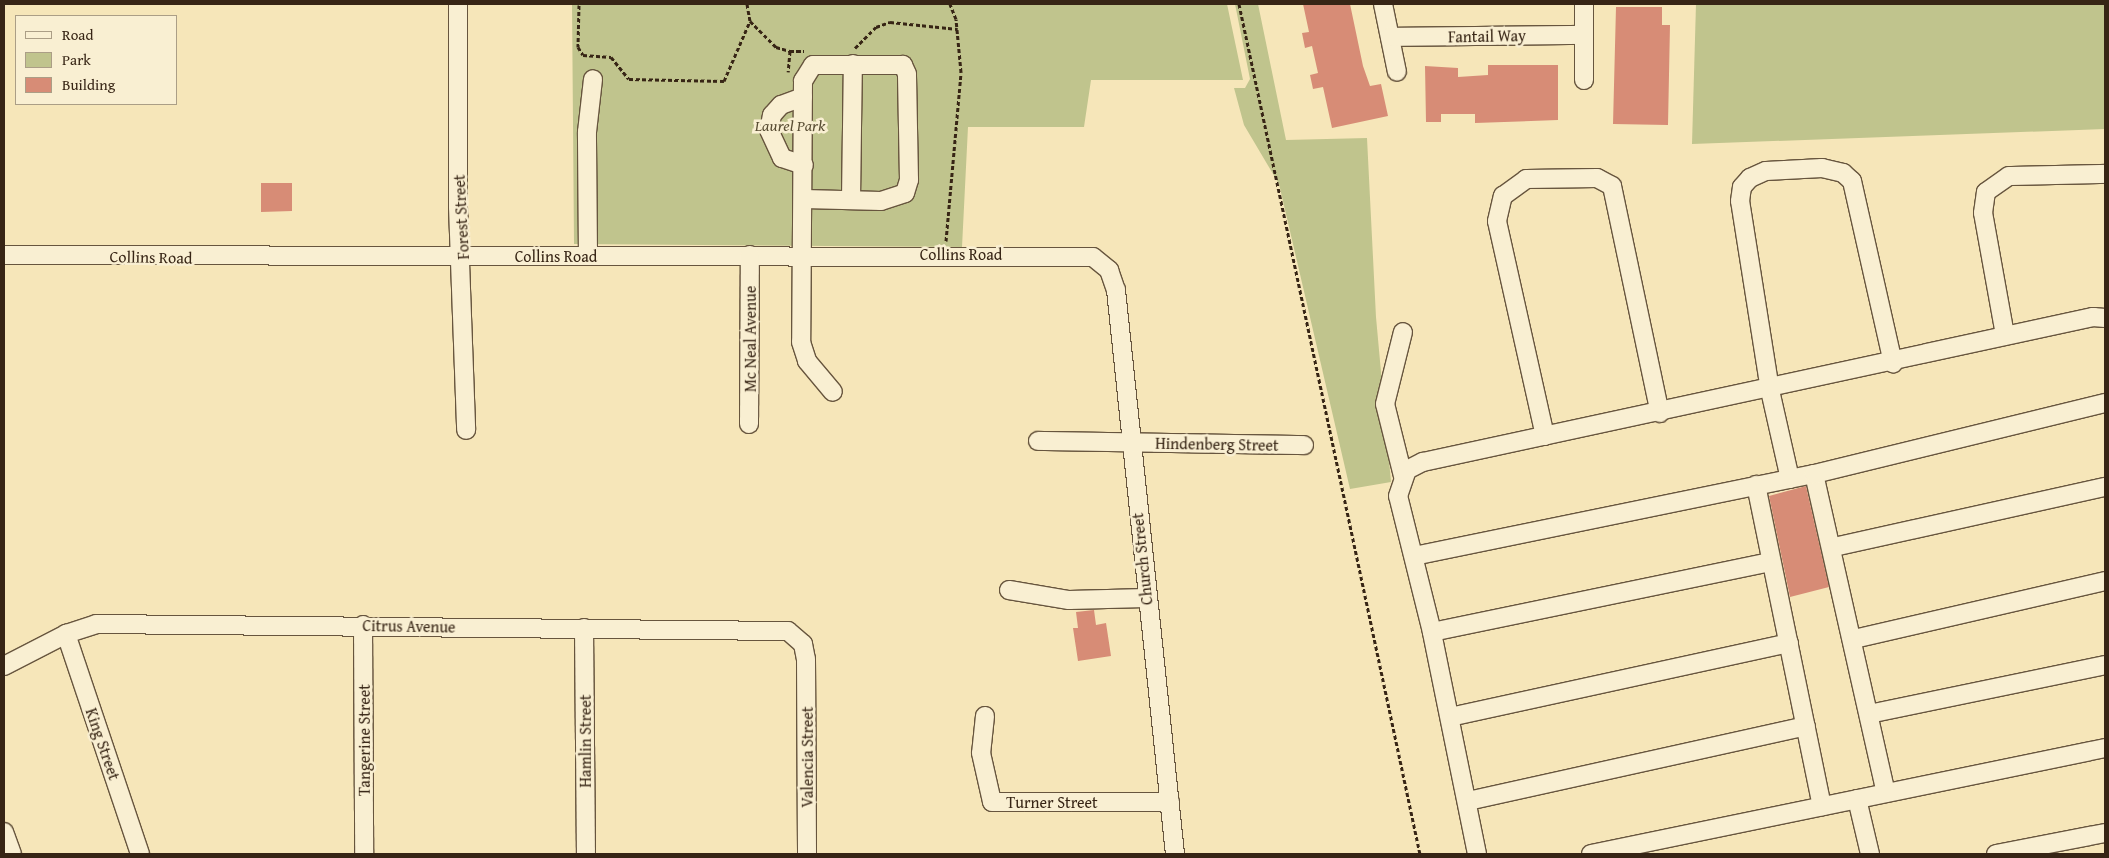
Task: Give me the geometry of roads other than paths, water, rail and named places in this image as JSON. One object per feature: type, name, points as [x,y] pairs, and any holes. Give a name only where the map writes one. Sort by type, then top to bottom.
[{"type":"street","name":"Forest Street","points":[[458,4],[458,207],[463,257],[466,430]]},
{"type":"street","points":[[1383,4],[1397,72]]},
{"type":"street","points":[[1584,4],[1584,80]]},
{"type":"street","name":"Fantail Way","points":[[1390,37],[1584,35]]},
{"type":"street","points":[[850,57],[851,199]]},
{"type":"street","points":[[804,199],[898,198],[906,193],[909,180],[907,74],[903,65],[850,57],[813,65],[803,89],[802,348],[811,367],[833,392]]},
{"type":"street","points":[[588,255],[587,132],[593,79]]},
{"type":"street","points":[[803,89],[772,115],[769,130],[782,158],[804,165]]},
{"type":"street","points":[[1790,479],[1770,390],[1739,197],[1745,182],[1761,172],[1830,168],[1852,181],[1893,364]]},
{"type":"street","points":[[2006,335],[1983,214],[1986,192],[2009,176],[2105,174]]},
{"type":"street","points":[[1545,436],[1497,221],[1503,196],[1526,179],[1597,178],[1612,186],[1660,413]]},
{"type":"street","name":"Collins Road","points":[[4,255],[463,257],[1078,254],[1106,265]]},
{"type":"street","name":"Mc Neal Avenue","points":[[749,424],[750,255]]},
{"type":"street","name":"Church Street","points":[[1106,265],[1116,290],[1129,442],[1175,854]]},
{"type":"street","points":[[1403,476],[1423,462],[1893,364],[2006,335],[2105,318]]},
{"type":"street","points":[[1403,332],[1385,404],[1403,476],[1398,496],[1432,632],[1468,801],[1477,854]]},
{"type":"street","points":[[1414,556],[1814,474],[2105,403]]},
{"type":"street","name":"Hindenberg Street","points":[[1038,442],[1304,445]]},
{"type":"street","points":[[1814,474],[1834,547],[1886,793]]},
{"type":"street","points":[[1756,485],[1822,806]]},
{"type":"street","points":[[1834,547],[2105,487]]},
{"type":"street","points":[[1432,632],[1771,562]]},
{"type":"street","points":[[1854,639],[2105,580]]},
{"type":"street","points":[[1009,590],[1069,600],[1146,598]]},
{"type":"street","name":"Citrus Avenue","points":[[4,666],[66,634],[96,624],[778,630],[797,637],[806,660]]},
{"type":"street","name":"Tangerine Street","points":[[363,625],[364,854]]},
{"type":"street","name":"Hamlin Street","points":[[584,628],[586,854]]},
{"type":"street","name":"King Street","points":[[66,634],[140,854]]},
{"type":"street","points":[[1450,717],[1789,643]]},
{"type":"street","name":"Valencia Street","points":[[806,660],[807,854]]},
{"type":"street","points":[[1869,714],[2105,665]]},
{"type":"street","name":"Turner Street","points":[[985,716],[981,753],[992,802],[1170,802]]},
{"type":"street","points":[[1468,801],[1806,726]]},
{"type":"street","points":[[1591,854],[2105,748]]},
{"type":"street","points":[[1857,799],[1870,854]]},
{"type":"street","points":[[4,832],[12,854]]},
{"type":"street","points":[[1996,854],[2105,833]]},
{"type":"park label","name":"Laurel Park","points":[[790,125]]}]
